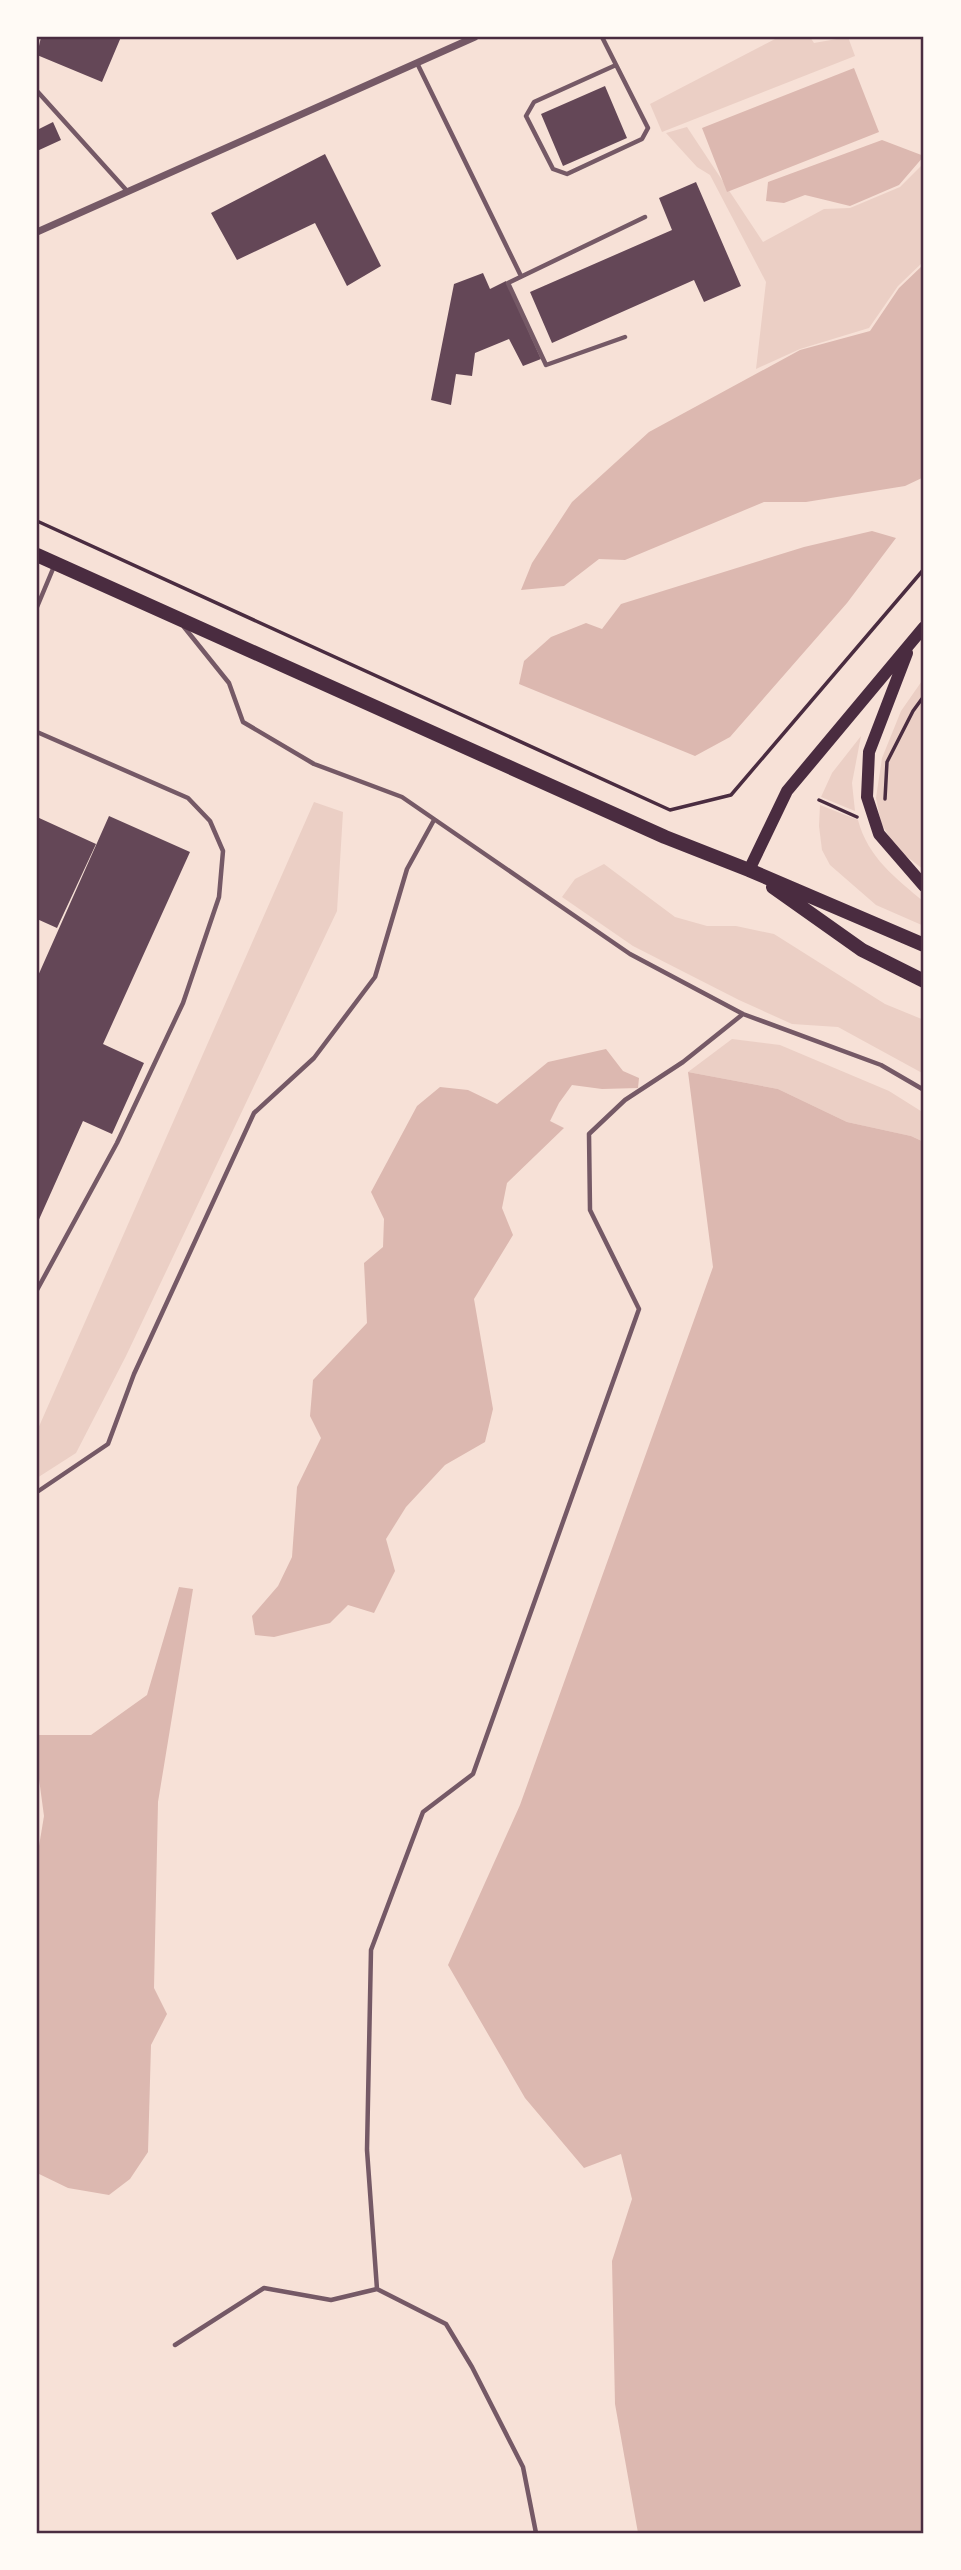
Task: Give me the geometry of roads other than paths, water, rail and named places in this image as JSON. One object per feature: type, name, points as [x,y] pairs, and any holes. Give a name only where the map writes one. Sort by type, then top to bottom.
[{"type":"main road","points":[[37,555],[665,837],[924,945]]},
{"type":"main road","points":[[749,870],[787,791],[924,627]]},
{"type":"main road","points":[[911,642],[869,752],[867,797],[879,834],[924,886]]},
{"type":"main road","points":[[749,870],[862,950],[924,981]]},
{"type":"street","points":[[37,232],[475,37]]},
{"type":"lane","points":[[602,37],[648,128],[642,139],[567,174],[553,169],[526,116],[534,102],[616,65]]},
{"type":"lane","points":[[416,63],[521,276]]},
{"type":"lane","points":[[37,92],[129,192]]},
{"type":"lane","points":[[625,337],[546,365],[508,283],[645,217]]},
{"type":"lane","points":[[37,607],[55,563]]},
{"type":"lane","points":[[177,618],[229,683],[243,722],[314,764],[402,797],[630,954],[743,1014],[881,1065],[924,1090]]},
{"type":"lane","points":[[37,732],[188,799],[210,821],[223,852],[219,897],[183,1003],[117,1143],[37,1290]]},
{"type":"lane","points":[[37,1492],[108,1444],[134,1374],[254,1113],[314,1058],[375,977],[407,869],[434,820]]},
{"type":"lane","points":[[377,2290],[367,2150],[371,1950],[423,1812],[473,1774],[639,1309],[590,1210],[589,1134],[625,1100],[683,1062],[743,1014]]},
{"type":"lane","points":[[175,2345],[264,2288],[331,2301],[377,2290],[446,2324],[472,2367],[523,2467],[536,2533]]}]
